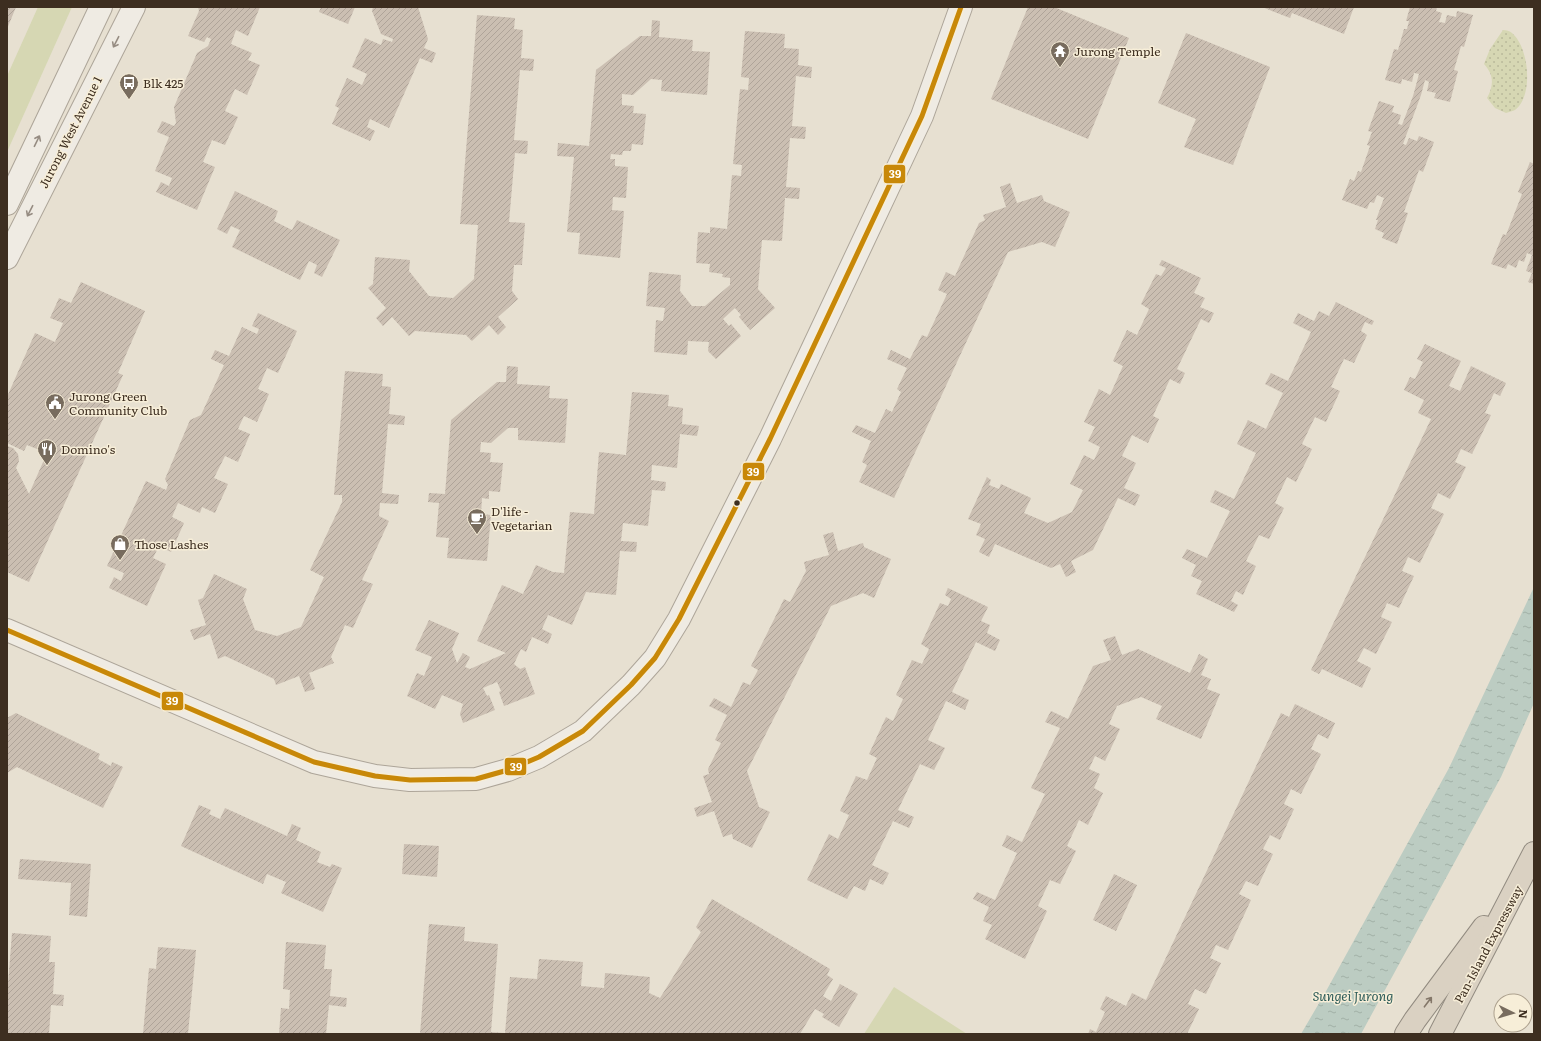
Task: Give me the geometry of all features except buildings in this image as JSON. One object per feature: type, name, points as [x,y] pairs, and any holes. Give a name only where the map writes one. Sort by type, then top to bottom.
[{"type":"highway","points":[[1406,1034],[1530,861]]},
{"type":"highway","name":"Pan-Island Expressway","points":[[1440,1034],[1530,861]]},
{"type":"street","name":"Jurong West Avenue 1","points":[[7,204],[101,7]]},
{"type":"street","name":"Jurong West Avenue 1","points":[[7,258],[134,7]]},
{"type":"street","points":[[7,630],[314,762],[375,776],[410,780],[476,779],[508,770],[539,757],[583,731],[626,690],[655,658],[679,619],[770,439],[922,116],[961,7]]},
{"type":"green space","points":[[38,7],[72,7],[7,152],[7,76]]},
{"type":"green space","points":[[1503,30],[1511,32],[1518,40],[1522,49],[1527,72],[1525,94],[1521,103],[1515,110],[1506,113],[1495,108],[1487,98],[1491,89],[1492,80],[1490,72],[1484,64],[1490,49]]},
{"type":"green space","points":[[894,987],[967,1034],[864,1034]]},
{"type":"water","name":"Sungei Jurong","points":[[1534,587],[1534,703],[1501,777],[1361,1034],[1301,1034],[1449,768]]},
{"type":"transit line","name":"39","points":[[7,630],[314,762],[375,776],[410,780],[476,779],[508,770],[539,757],[583,731],[631,685],[655,658],[679,619],[770,439],[922,116],[961,7]]},
{"type":"place","name":"Jurong Temple","points":[[1060,68]]},
{"type":"place","name":"Blk 425","points":[[129,100]]},
{"type":"place","name":"Jurong Green Community Club","points":[[55,420]]},
{"type":"place","name":"Domino's","points":[[47,466]]},
{"type":"place","name":"D'life - Vegetarian","points":[[477,535]]},
{"type":"place","name":"Those Lashes","points":[[120,561]]}]
